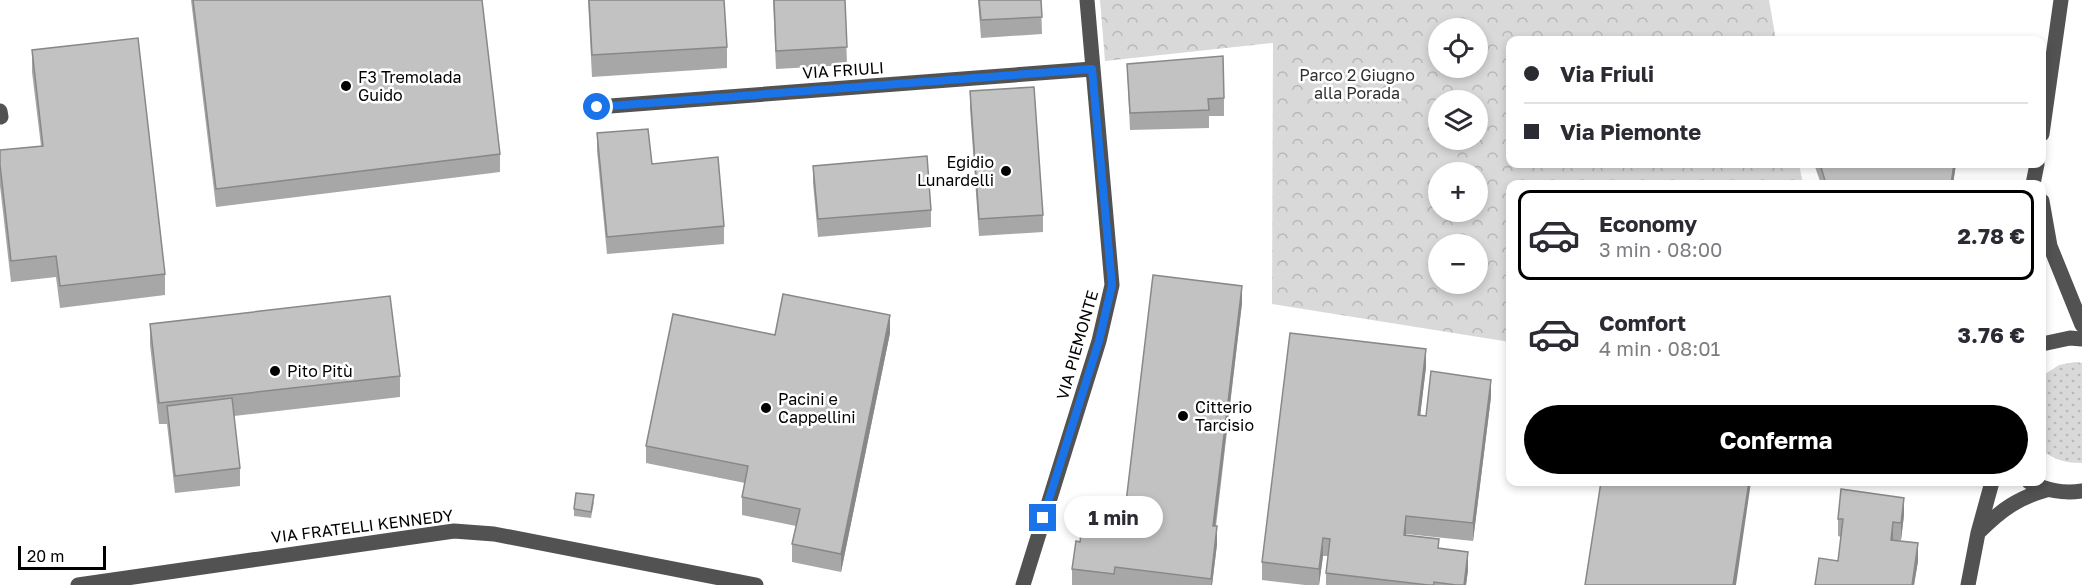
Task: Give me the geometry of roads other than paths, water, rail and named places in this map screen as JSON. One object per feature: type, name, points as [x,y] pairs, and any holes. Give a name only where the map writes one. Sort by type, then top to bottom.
[{"type":"street","name":"VIA PIEMONTE","points":[[1023,585],[1099,341],[1112,285],[1087,0]]},
{"type":"street","points":[[2046,106],[2061,0]]},
{"type":"street","name":"VIA FRIULI","points":[[597,107],[1092,69]]},
{"type":"street","points":[[0,111],[1,117]]},
{"type":"street","points":[[2046,224],[2050,246],[2082,325]]},
{"type":"street","points":[[2046,343],[2070,338],[2082,339]]},
{"type":"street","points":[[1968,585],[1977,533],[1991,486]]},
{"type":"street","points":[[2038,486],[2046,490],[2082,492]]},
{"type":"street","points":[[1977,533],[2002,509],[2021,497],[2046,490]]},
{"type":"street","name":"VIA FRATELLI KENNEDY","points":[[78,585],[454,531],[494,534],[756,585]]},
{"type":"place","name":"F3 Tremolada Guido","points":[[346,86]]},
{"type":"place","name":"Egidio Lunardelli","points":[[1006,171]]},
{"type":"place","name":"Pito Pitù","points":[[275,371]]},
{"type":"place","name":"Pacini e Cappellini","points":[[766,408]]},
{"type":"place","name":"Citterio Tarcisio","points":[[1183,416]]},
{"type":"park label","name":"Parco 2 Giugno alla Porada","points":[[1357,84]]}]
